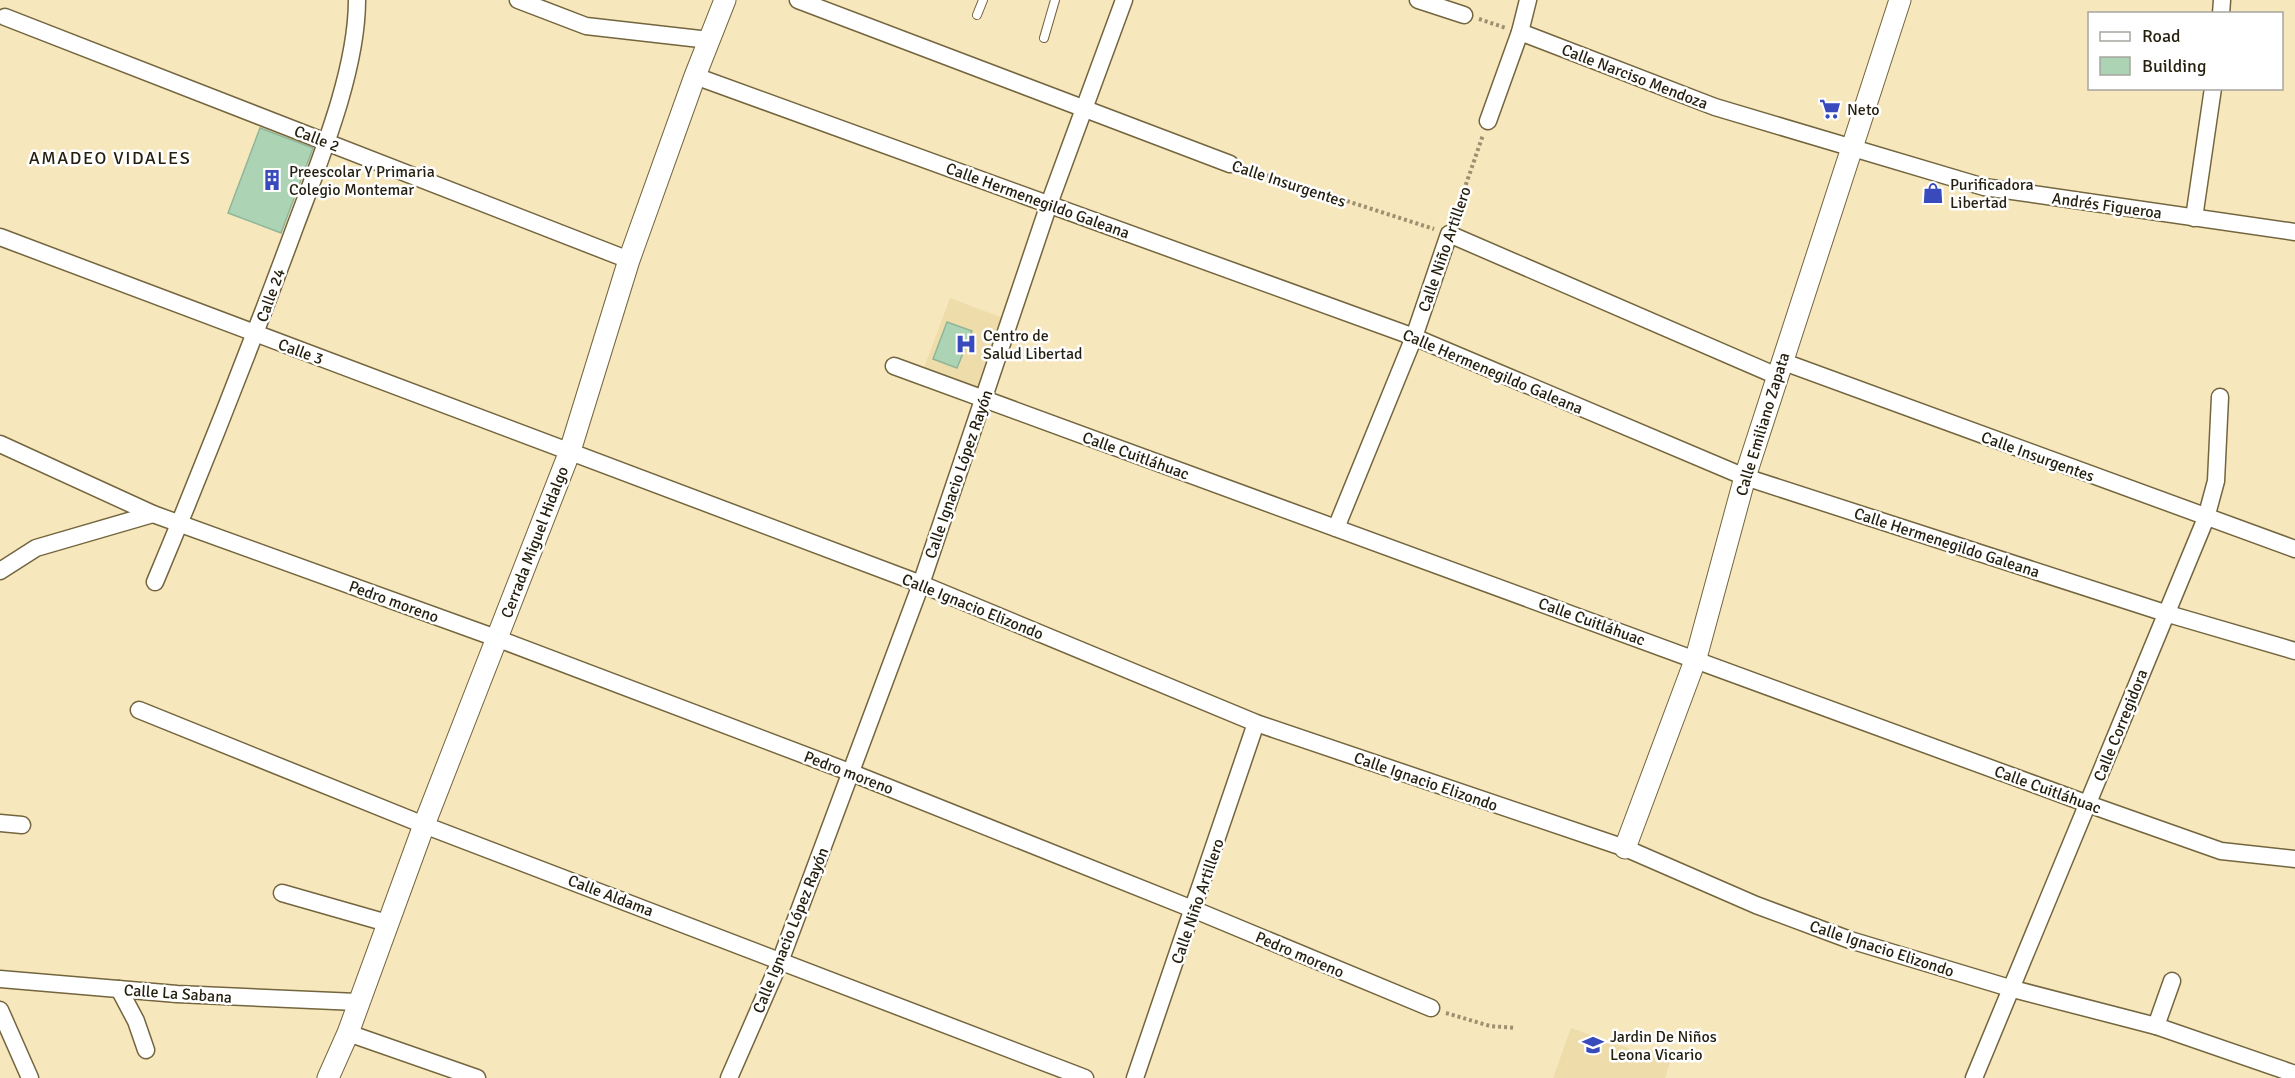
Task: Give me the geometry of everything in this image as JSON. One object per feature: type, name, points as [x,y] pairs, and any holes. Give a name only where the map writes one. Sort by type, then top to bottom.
[{"type":"street","name":"Calle 24","points":[[155,582],[255,334],[327,142],[357,31],[357,0]]},
{"type":"street","points":[[518,0],[585,26],[709,40]]},
{"type":"street","name":"Cerrada Miguel Hidalgo","points":[[328,1078],[348,1033],[357,1002],[424,825],[570,452],[629,260],[695,76],[725,0]]},
{"type":"street","name":"Calle Insurgentes","points":[[798,0],[1230,164]]},
{"type":"street","name":"Calle Ignacio López Rayón","points":[[729,1078],[781,960],[921,585],[1049,204],[1124,0]]},
{"type":"street","points":[[1418,0],[1464,15]]},
{"type":"street","points":[[1488,121],[1520,32],[1528,0]]},
{"type":"street","name":"Calle Emiliano Zapata","points":[[1625,848],[1696,658],[1745,477],[1900,0]]},
{"type":"street","name":"Calle 2","points":[[5,17],[629,260]]},
{"type":"street","name":"Calle Narciso Mendoza","points":[[1520,32],[1715,107],[1853,148]]},
{"type":"street","name":"Calle Hermenegildo Galeana","points":[[695,76],[1414,338],[1745,477],[2166,613],[2295,651]]},
{"type":"street","points":[[2194,218],[2213,90]]},
{"type":"street","name":"Andrés Figueroa","points":[[1853,148],[1984,187],[2295,232]]},
{"type":"street","name":"Calle Insurgentes","points":[[1449,234],[1779,369],[2295,549]]},
{"type":"street","name":"Calle Niño Artillero","points":[[1336,528],[1414,338],[1449,234]]},
{"type":"street","name":"Calle 3","points":[[0,237],[570,452]]},
{"type":"street","name":"Calle Cuitláhuac","points":[[894,366],[1696,658],[2088,804],[2221,850],[2295,859]]},
{"type":"street","name":"Calle Corregidora","points":[[1974,1078],[2013,989],[2206,518],[2216,481],[2220,397]]},
{"type":"street","name":"Pedro moreno","points":[[0,444],[153,514],[496,638],[852,773],[1431,1008]]},
{"type":"street","name":"Calle Ignacio Elizondo","points":[[570,452],[921,585],[1256,723],[1625,848],[1746,901],[1850,940],[2013,989],[2156,1026],[2295,1074]]},
{"type":"street","points":[[0,572],[36,548],[153,514]]},
{"type":"street","name":"Calle Aldama","points":[[139,710],[424,825],[1085,1078]]},
{"type":"street","name":"Calle Niño Artillero","points":[[1135,1078],[1256,723]]},
{"type":"street","points":[[0,823],[22,825]]},
{"type":"street","points":[[282,893],[359,917],[387,923]]},
{"type":"street","name":"Calle La Sabana","points":[[0,979],[119,989],[357,1002]]},
{"type":"street","points":[[2156,1026],[2172,981]]},
{"type":"street","points":[[119,989],[136,1021],[147,1050]]},
{"type":"street","points":[[0,1010],[30,1078]]},
{"type":"street","points":[[348,1033],[477,1078]]},
{"type":"lane","points":[[977,15],[983,0]]},
{"type":"lane","points":[[1044,38],[1055,0]]},
{"type":"path","points":[[1464,15],[1520,32]]},
{"type":"path","name":"Calle Niño Artillero","points":[[1449,234],[1488,121]]},
{"type":"path","name":"Calle Insurgentes","points":[[1230,164],[1449,234]]},
{"type":"path","points":[[1431,1008],[1490,1026],[1515,1028]]},
{"type":"shaded area","name":"Centro de Salud Libertad","points":[[950,298],[1008,320],[982,390],[924,368]]},
{"type":"shaded area","name":"Jardin De Niños Leona Vicario","points":[[1571,1028],[1670,1063],[1665,1078],[1553,1078]]},
{"type":"building","name":"Preescolar Y Primaria Colegio Montemar","points":[[260,128],[313,148],[281,233],[228,213]]},
{"type":"building","points":[[947,322],[972,331],[957,368],[933,359]]},
{"type":"place","name":"Neto","points":[[1830,109]]},
{"type":"place","name":"Preescolar Y Primaria Colegio Montemar","points":[[272,180]]},
{"type":"place","name":"Purificadora Libertad","points":[[1933,193]]},
{"type":"place","name":"Centro de Salud Libertad","points":[[966,344]]},
{"type":"place","name":"Jardin De Niños Leona Vicario","points":[[1593,1045]]},
{"type":"district","name":"AMADEO VIDALES","points":[[110,158]]}]
